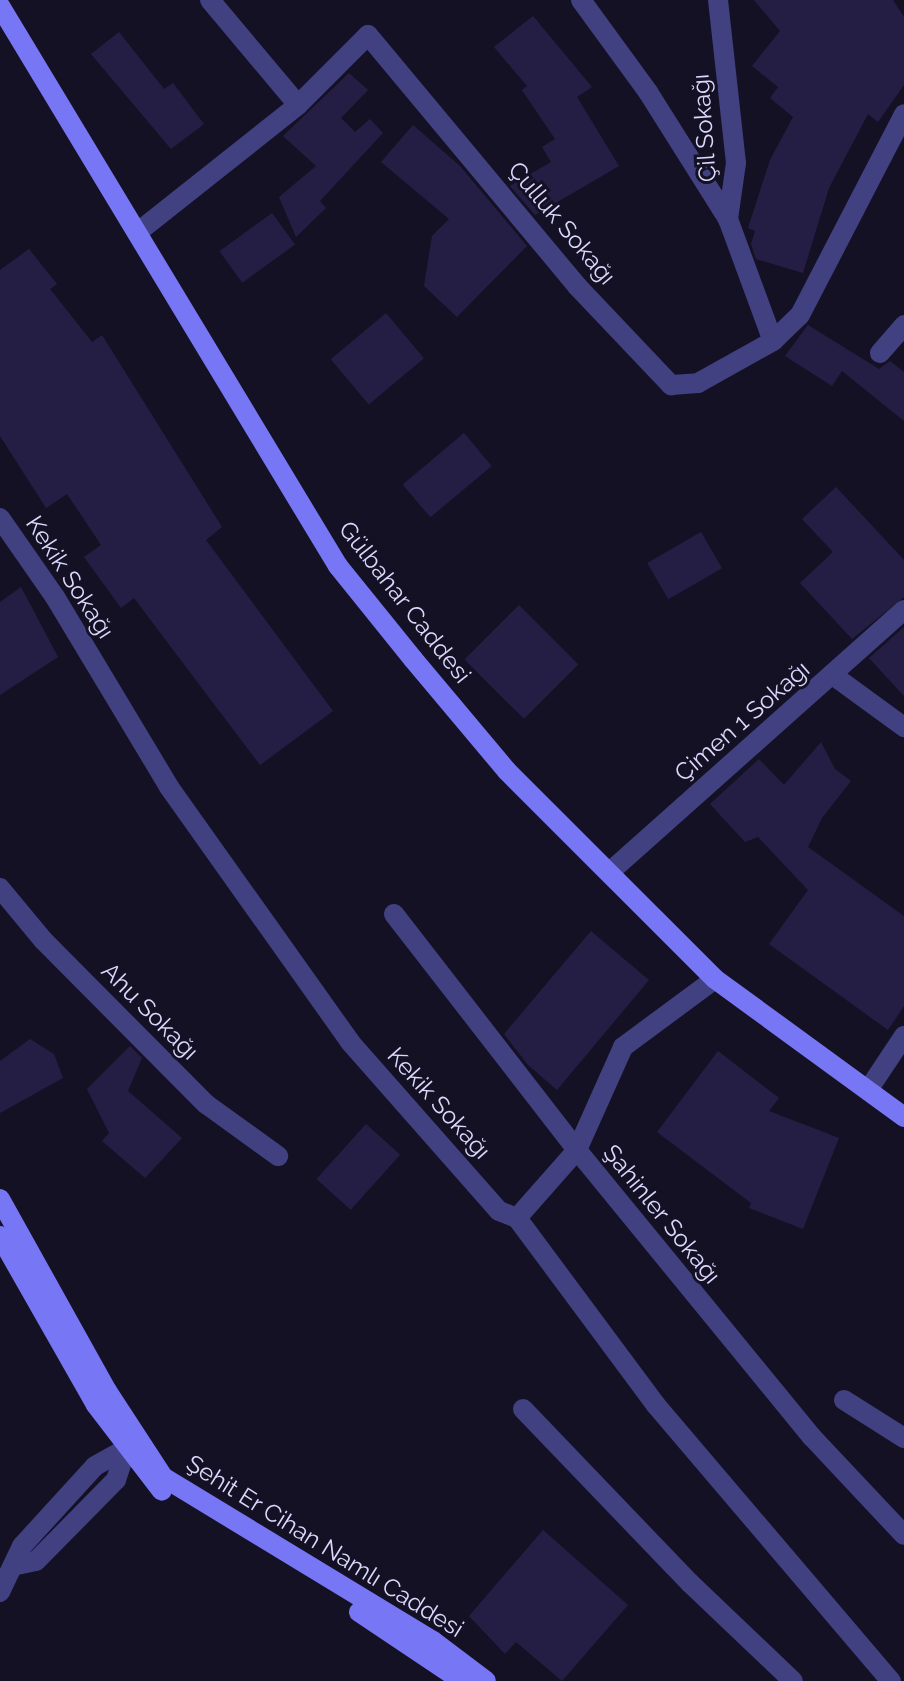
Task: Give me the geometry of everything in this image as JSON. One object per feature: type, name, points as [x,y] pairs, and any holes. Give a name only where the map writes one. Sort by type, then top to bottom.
[{"type":"street","points":[[210,0],[298,105]]},
{"type":"street","points":[[581,0],[648,92],[728,219]]},
{"type":"street","name":"Çil Sokağı","points":[[718,0],[736,163],[728,219],[773,341]]},
{"type":"street","name":"Gülbahar Caddesi","points":[[0,6],[338,566],[507,771],[612,870],[715,979],[904,1117]]},
{"type":"street","name":"Çulluk Sokağı","points":[[138,232],[298,105],[368,35],[577,286],[671,385],[698,383],[773,341],[800,315],[904,114]]},
{"type":"street","points":[[880,353],[904,325]]},
{"type":"street","name":"Kekik Sokağı","points":[[0,518],[55,597],[169,787],[350,1042],[499,1211],[517,1218],[655,1404],[891,1681]]},
{"type":"street","name":"Çimen 1 Sokağı","points":[[612,870],[834,676],[904,610]]},
{"type":"street","points":[[834,676],[904,727]]},
{"type":"street","name":"Ahu Sokağı","points":[[0,888],[43,940],[206,1104],[278,1156]]},
{"type":"street","name":"Şahinler Sokağı","points":[[394,914],[577,1150],[812,1437],[904,1535]]},
{"type":"street","points":[[517,1218],[577,1150],[623,1047],[715,979]]},
{"type":"street","points":[[868,1090],[904,1036]]},
{"type":"street","name":"Şehit Er Cihan Namlı Caddesi","points":[[0,1199],[107,1391],[163,1477],[433,1641],[486,1681]]},
{"type":"street","name":"Şehit Er Cihan Namlı Caddesi","points":[[0,1236],[96,1405],[153,1486],[426,1653],[462,1681]]},
{"type":"street","points":[[844,1400],[904,1438]]},
{"type":"street","points":[[523,1409],[690,1583],[793,1681]]},
{"type":"street","points":[[0,1592],[9,1560],[36,1561],[116,1480],[126,1449]]},
{"type":"building","points":[[754,0],[893,0],[904,17],[904,85],[878,122],[868,114],[829,188],[803,273],[756,259],[751,244],[755,231],[748,228],[770,160],[793,117],[770,98],[778,87],[752,66],[780,31]]},
{"type":"building","points":[[533,16],[592,87],[577,97],[619,166],[535,215],[510,186],[551,162],[542,147],[555,139],[522,90],[527,86],[494,47]]},
{"type":"building","points":[[119,32],[164,89],[173,83],[204,124],[171,149],[91,54]]},
{"type":"building","points":[[349,73],[368,90],[341,118],[355,132],[370,119],[383,133],[320,201],[326,208],[296,237],[279,197],[316,166],[283,136]]},
{"type":"building","points":[[413,125],[460,166],[527,246],[457,317],[424,286],[432,236],[449,219],[381,162]]},
{"type":"building","points":[[272,213],[295,245],[242,283],[219,251]]},
{"type":"building","points":[[29,249],[57,284],[50,289],[92,342],[102,335],[222,527],[206,540],[333,711],[260,765],[134,598],[121,608],[84,557],[101,545],[67,494],[46,508],[0,436],[0,270]]},
{"type":"building","points":[[386,313],[424,358],[369,404],[331,359]]},
{"type":"building","points":[[808,325],[879,369],[890,361],[904,372],[904,421],[842,371],[832,386],[785,356]]},
{"type":"building","points":[[464,433],[492,466],[430,517],[403,484]]},
{"type":"building","points":[[836,487],[904,560],[904,597],[852,639],[800,583],[833,552],[802,519]]},
{"type":"building","points":[[701,532],[722,568],[668,599],[647,563]]},
{"type":"building","points":[[21,587],[58,657],[0,695],[0,602]]},
{"type":"building","points":[[519,605],[578,664],[524,719],[465,659]]},
{"type":"building","points":[[904,627],[904,696],[869,658]]},
{"type":"building","points":[[821,742],[835,769],[851,781],[822,818],[808,847],[904,916],[904,1006],[888,1030],[769,944],[808,890],[758,837],[745,842],[710,804],[759,759],[784,785]]},
{"type":"building","points":[[591,931],[649,980],[557,1090],[528,1065],[504,1034]]},
{"type":"building","points":[[30,1039],[54,1054],[63,1078],[0,1113],[0,1061]]},
{"type":"building","points":[[130,1046],[142,1058],[128,1091],[182,1138],[145,1178],[102,1141],[109,1133],[87,1089]]},
{"type":"building","points":[[718,1051],[779,1098],[769,1111],[839,1138],[803,1229],[749,1208],[751,1203],[657,1132]]},
{"type":"building","points":[[366,1124],[400,1155],[351,1210],[316,1179]]},
{"type":"building","points":[[543,1530],[628,1605],[562,1681],[516,1642],[505,1654],[469,1616]]}]
